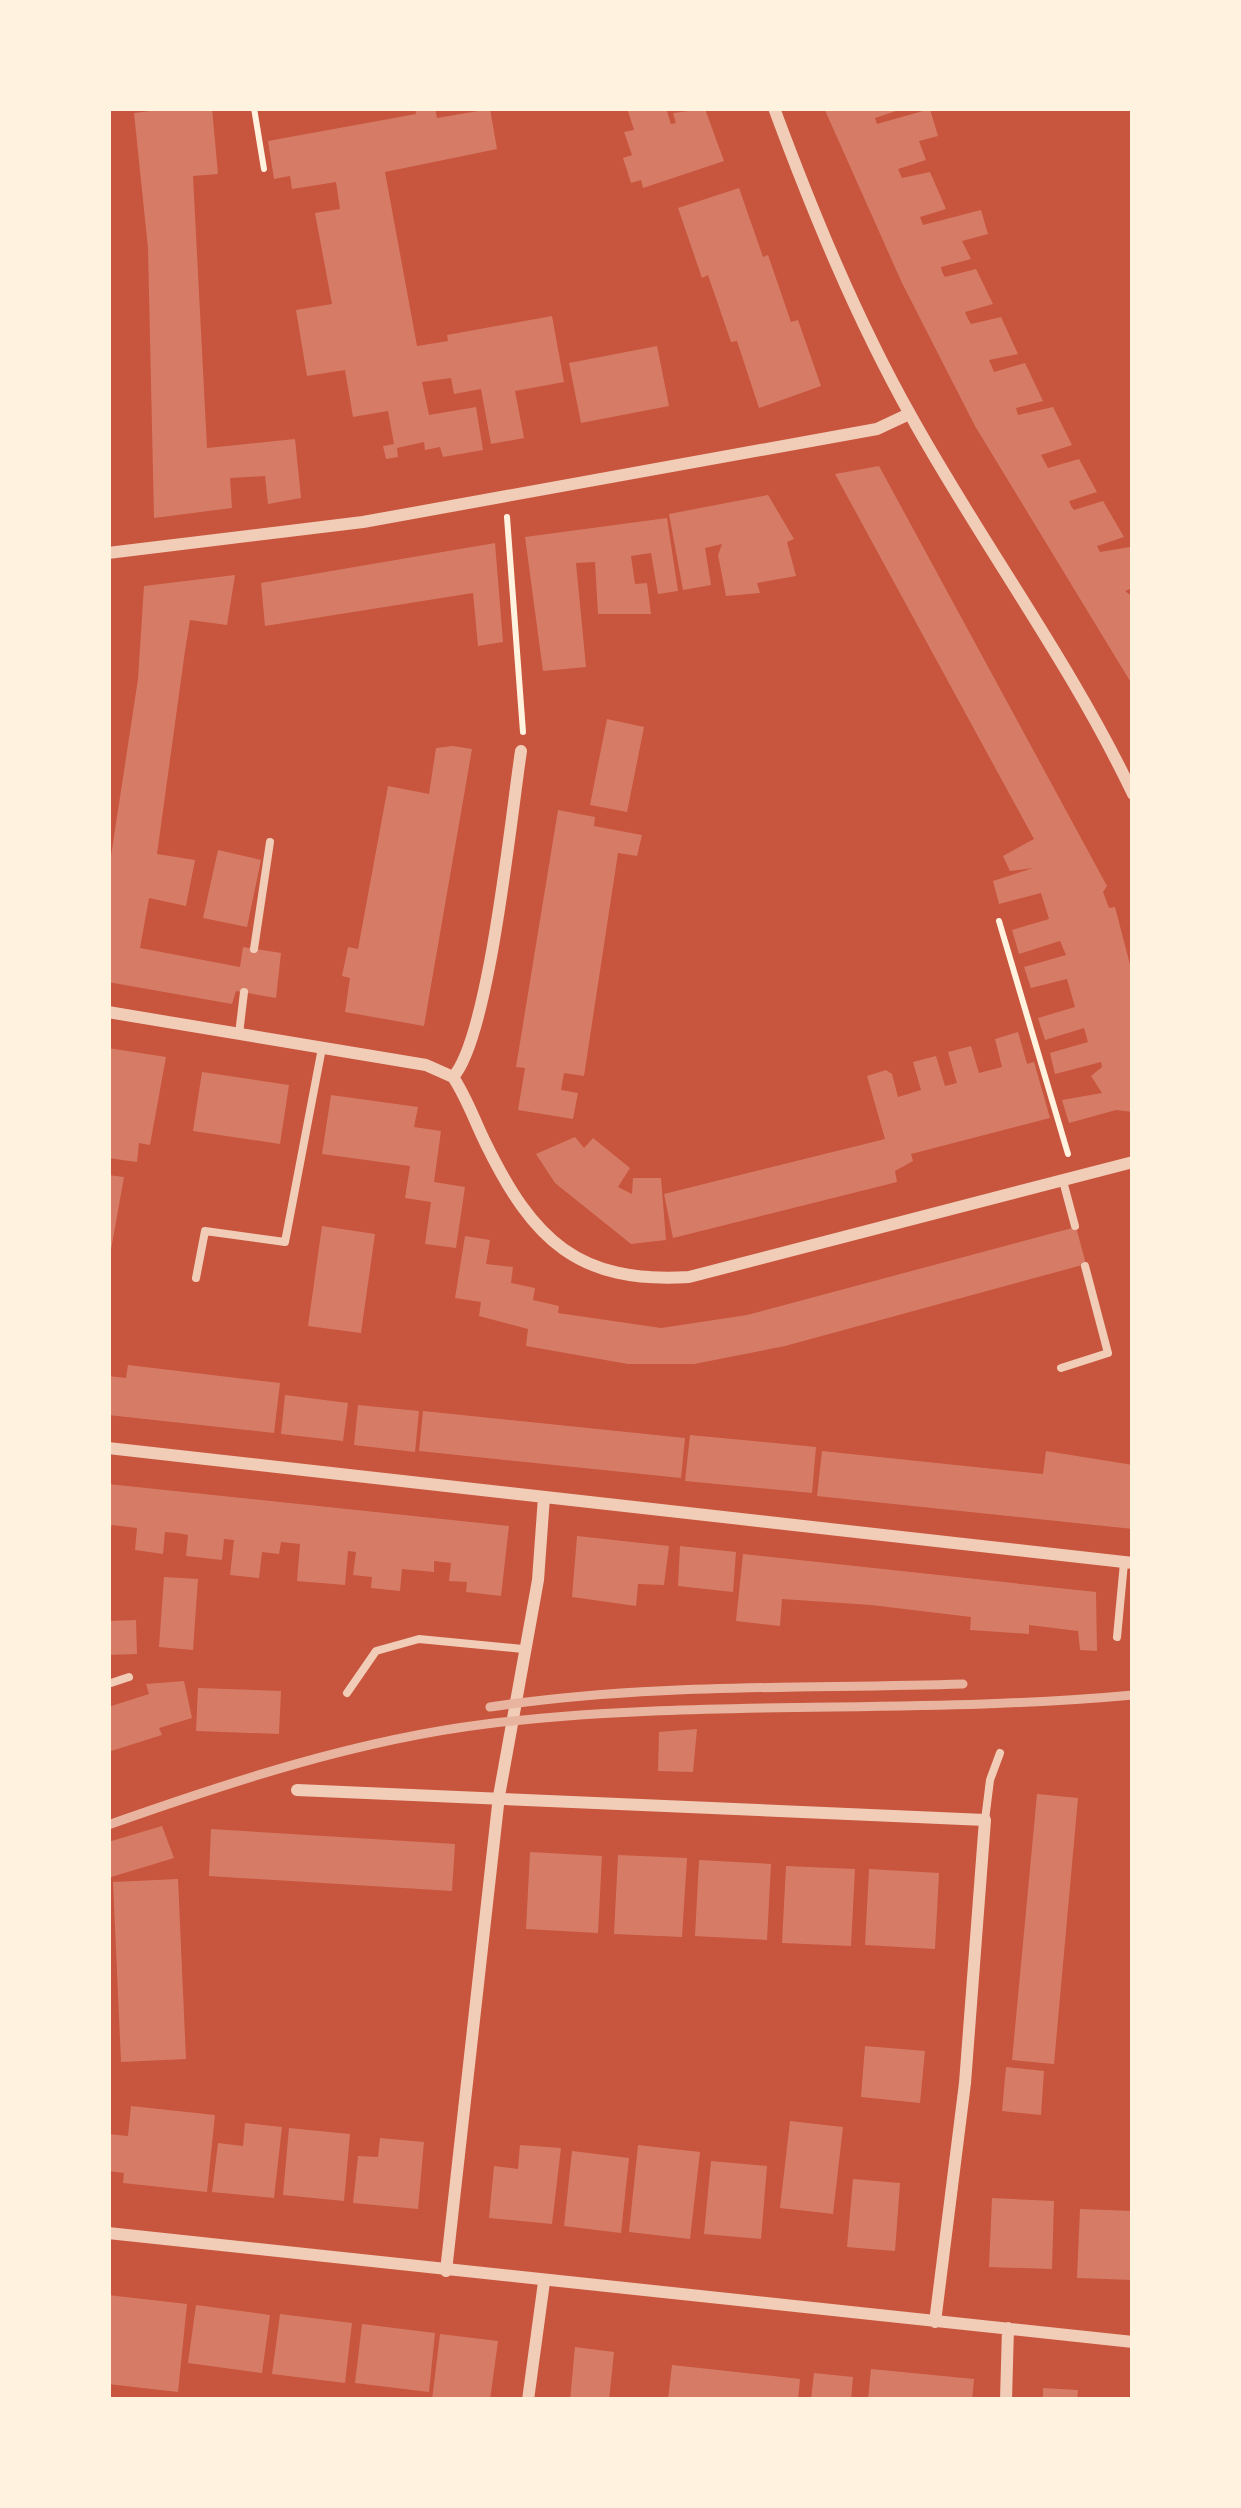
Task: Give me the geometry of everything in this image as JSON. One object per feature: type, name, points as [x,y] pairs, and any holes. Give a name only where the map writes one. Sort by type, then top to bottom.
[{"type":"street","points":[[774,108],[827,246],[909,414],[1049,644],[1133,794]]},
{"type":"street","points":[[108,554],[363,522],[877,428],[909,414]]},
{"type":"street","points":[[453,1077],[465,1064],[478,1009],[521,752]]},
{"type":"street","points":[[108,1012],[426,1065],[453,1077],[518,1205],[558,1245],[617,1277],[672,1278],[728,1269],[1133,1162]]},
{"type":"street","points":[[108,1448],[1129,1562]]},
{"type":"street","points":[[446,2271],[499,1796],[538,1580],[544,1497]]},
{"type":"street","points":[[297,1790],[986,1820],[965,2083],[935,2322]]},
{"type":"street","points":[[108,2233],[1133,2342]]},
{"type":"street","points":[[528,2400],[544,2282]]},
{"type":"street","points":[[1006,2400],[1009,2328]]},
{"type":"lane","points":[[254,949],[270,842]]},
{"type":"lane","points":[[239,1035],[244,992]]},
{"type":"lane","points":[[196,1278],[205,1231],[285,1242],[322,1048]]},
{"type":"lane","points":[[1069,1179],[1075,1226]]},
{"type":"lane","points":[[1061,1368],[1108,1353],[1085,1266]]},
{"type":"lane","points":[[1117,1637],[1129,1562]]},
{"type":"lane","points":[[347,1694],[376,1651],[419,1639],[524,1649]]},
{"type":"lane","points":[[108,1684],[129,1677]]},
{"type":"lane","points":[[986,1820],[990,1780],[1000,1753]]},
{"type":"path","points":[[254,108],[264,169]]},
{"type":"path","points":[[503,496],[521,752]]},
{"type":"path","points":[[999,921],[1069,1179]]},
{"type":"building","points":[[212,108],[218,174],[193,176],[207,448],[295,439],[301,498],[268,504],[265,476],[230,478],[232,508],[154,518],[148,248],[134,113]]},
{"type":"building","points":[[415,108],[435,108],[437,118],[490,109],[497,149],[385,172],[417,346],[448,341],[447,335],[552,316],[564,382],[515,391],[524,438],[491,444],[481,389],[454,394],[451,378],[422,382],[429,415],[476,407],[483,450],[443,457],[440,447],[425,450],[424,442],[397,448],[398,457],[386,459],[383,446],[394,444],[388,411],[353,417],[345,370],[307,376],[296,310],[332,304],[315,213],[340,209],[336,182],[292,189],[290,176],[274,179],[268,141],[416,114]]},
{"type":"building","points":[[627,108],[666,108],[671,124],[676,123],[673,113],[705,109],[724,161],[643,188],[641,180],[631,183],[623,158],[632,155],[624,132],[634,130]]},
{"type":"building","points":[[824,108],[905,108],[875,118],[877,124],[930,109],[938,136],[919,141],[926,160],[898,169],[902,178],[930,172],[946,209],[920,217],[923,225],[981,210],[988,234],[962,241],[971,259],[941,267],[942,272],[945,277],[976,269],[993,304],[965,312],[968,319],[971,324],[1001,317],[1018,354],[989,360],[994,372],[1025,363],[1043,401],[1016,408],[1018,415],[1053,407],[1072,445],[1041,455],[1048,468],[1079,459],[1097,492],[1069,501],[1071,506],[1074,510],[1103,501],[1124,537],[1097,546],[1100,552],[1130,547],[1133,552],[1133,588],[1125,591],[1133,597],[1133,686],[975,426],[902,283]]},
{"type":"building","points":[[739,188],[763,257],[768,255],[791,322],[798,320],[821,386],[759,408],[737,341],[731,342],[708,275],[702,278],[678,208]]},
{"type":"building","points":[[657,346],[669,406],[581,423],[569,363]]},
{"type":"building","points":[[879,466],[1107,886],[1103,892],[1109,908],[1115,907],[1133,976],[1133,1112],[1116,1110],[1069,1123],[1062,1100],[1102,1093],[1091,1076],[1102,1067],[1101,1062],[1055,1074],[1050,1053],[1088,1042],[1084,1028],[1045,1040],[1038,1018],[1075,1007],[1067,979],[1031,988],[1024,967],[1066,955],[1060,941],[1019,954],[1012,930],[1049,919],[1041,893],[999,904],[993,881],[1033,868],[1010,871],[1003,856],[1034,839],[835,474]]},
{"type":"building","points":[[768,495],[794,539],[787,542],[796,576],[757,583],[760,593],[726,596],[718,555],[722,544],[705,548],[711,585],[683,590],[669,514]]},
{"type":"building","points":[[667,518],[678,591],[658,594],[651,553],[631,556],[635,584],[647,583],[651,614],[598,614],[595,562],[576,563],[586,667],[543,671],[525,537]]},
{"type":"building","points":[[495,543],[503,642],[478,646],[473,593],[265,626],[261,583]]},
{"type":"building","points":[[235,575],[227,625],[190,620],[185,651],[157,854],[195,860],[186,906],[149,898],[140,948],[240,967],[243,947],[281,953],[276,998],[236,991],[232,1004],[108,982],[108,876],[138,679],[144,586]]},
{"type":"building","points":[[607,719],[644,727],[627,812],[590,805]]},
{"type":"building","points":[[436,748],[472,749],[424,1026],[345,1012],[350,978],[342,976],[348,947],[358,949],[388,786],[429,794]]},
{"type":"building","points":[[558,810],[595,817],[594,826],[642,835],[637,856],[618,853],[584,1076],[564,1073],[561,1090],[578,1093],[573,1119],[518,1110],[525,1068],[516,1067]]},
{"type":"building","points":[[218,850],[261,860],[247,927],[203,918]]},
{"type":"building","points":[[1018,1032],[1027,1064],[1034,1062],[1050,1118],[911,1154],[913,1161],[895,1171],[897,1182],[673,1238],[664,1194],[885,1139],[867,1076],[886,1070],[892,1074],[898,1097],[921,1090],[913,1062],[936,1056],[945,1086],[957,1083],[948,1052],[971,1046],[979,1073],[1002,1067],[995,1039]]},
{"type":"building","points":[[108,1048],[166,1057],[150,1145],[139,1143],[137,1162],[108,1158]]},
{"type":"building","points":[[202,1072],[289,1085],[280,1144],[193,1131]]},
{"type":"building","points":[[331,1095],[418,1107],[414,1127],[441,1131],[434,1182],[465,1187],[456,1248],[425,1244],[431,1202],[405,1198],[410,1166],[322,1154]]},
{"type":"building","points":[[575,1137],[584,1148],[593,1138],[630,1168],[618,1187],[632,1194],[633,1178],[661,1178],[666,1240],[631,1244],[555,1183],[536,1154]]},
{"type":"building","points":[[108,1175],[124,1177],[110,1255],[108,1255]]},
{"type":"building","points":[[322,1226],[375,1234],[361,1333],[308,1326]]},
{"type":"building","points":[[1076,1227],[1086,1264],[785,1346],[694,1364],[628,1364],[526,1346],[528,1329],[479,1316],[481,1302],[455,1298],[465,1236],[490,1240],[486,1264],[513,1267],[511,1283],[535,1288],[533,1300],[559,1306],[558,1313],[661,1328],[747,1315]]},
{"type":"building","points":[[128,1365],[280,1383],[274,1433],[108,1415],[108,1376],[126,1378]]},
{"type":"building","points":[[285,1395],[348,1403],[343,1441],[281,1434]]},
{"type":"building","points":[[358,1405],[419,1411],[415,1452],[354,1445]]},
{"type":"building","points":[[423,1411],[685,1438],[681,1478],[419,1451]]},
{"type":"building","points":[[690,1435],[816,1447],[812,1493],[685,1481]]},
{"type":"building","points":[[822,1451],[1043,1474],[1046,1451],[1133,1465],[1133,1529],[817,1496]]},
{"type":"building","points":[[108,1484],[509,1526],[501,1596],[466,1592],[467,1582],[449,1581],[451,1563],[434,1561],[434,1572],[402,1569],[400,1591],[371,1588],[372,1577],[353,1575],[356,1552],[348,1551],[345,1585],[297,1581],[300,1544],[281,1542],[279,1554],[262,1552],[259,1578],[230,1575],[234,1540],[224,1539],[222,1560],[186,1556],[188,1535],[177,1533],[165,1532],[163,1554],[135,1550],[137,1528],[112,1525],[108,1533]]},
{"type":"building","points":[[577,1536],[669,1546],[664,1585],[638,1584],[636,1606],[572,1597]]},
{"type":"building","points":[[680,1546],[736,1552],[733,1592],[678,1586]]},
{"type":"building","points":[[743,1554],[1096,1592],[1097,1651],[1080,1650],[1078,1631],[1029,1625],[1029,1634],[970,1630],[971,1617],[871,1605],[782,1599],[780,1626],[736,1621]]},
{"type":"building","points":[[164,1577],[198,1579],[193,1650],[159,1647]]},
{"type":"building","points":[[136,1620],[137,1654],[108,1655],[108,1621]]},
{"type":"building","points":[[184,1681],[192,1718],[159,1728],[162,1735],[108,1752],[108,1707],[149,1694],[146,1684]]},
{"type":"building","points":[[198,1688],[281,1691],[279,1734],[196,1731]]},
{"type":"building","points":[[697,1729],[693,1772],[658,1771],[659,1732]]},
{"type":"building","points":[[1037,1794],[1078,1798],[1054,2064],[1012,2060]]},
{"type":"building","points":[[162,1826],[174,1858],[108,1878],[108,1842]]},
{"type":"building","points":[[211,1829],[455,1844],[452,1891],[209,1876]]},
{"type":"building","points":[[530,1852],[602,1856],[598,1933],[526,1929]]},
{"type":"building","points":[[618,1855],[687,1858],[682,1937],[614,1934]]},
{"type":"building","points":[[699,1860],[771,1864],[767,1940],[695,1936]]},
{"type":"building","points":[[786,1866],[855,1869],[851,1946],[782,1943]]},
{"type":"building","points":[[869,1869],[939,1873],[935,1949],[865,1945]]},
{"type":"building","points":[[178,1879],[186,2059],[121,2062],[113,1882]]},
{"type":"building","points":[[865,2046],[925,2051],[920,2103],[861,2097]]},
{"type":"building","points":[[1006,2067],[1044,2071],[1041,2115],[1002,2111]]},
{"type":"building","points":[[131,2106],[215,2115],[207,2192],[123,2183],[124,2173],[108,2171],[108,2134],[128,2136]]},
{"type":"building","points":[[790,2121],[843,2127],[833,2214],[780,2208]]},
{"type":"building","points":[[245,2123],[282,2127],[274,2198],[212,2192],[218,2143],[243,2146]]},
{"type":"building","points":[[289,2128],[350,2134],[344,2201],[283,2195]]},
{"type":"building","points":[[380,2138],[424,2142],[418,2209],[353,2203],[358,2156],[378,2157]]},
{"type":"building","points":[[520,2145],[561,2148],[552,2224],[489,2218],[494,2166],[518,2169]]},
{"type":"building","points":[[638,2145],[700,2152],[690,2239],[629,2232]]},
{"type":"building","points":[[572,2151],[629,2158],[621,2233],[564,2226]]},
{"type":"building","points":[[711,2161],[767,2166],[761,2239],[704,2234]]},
{"type":"building","points":[[853,2179],[900,2183],[895,2251],[847,2247]]},
{"type":"building","points":[[992,2198],[1054,2201],[1052,2269],[989,2267]]},
{"type":"building","points":[[1080,2209],[1133,2211],[1133,2280],[1077,2278]]},
{"type":"building","points":[[108,2295],[187,2304],[178,2392],[108,2384]]},
{"type":"building","points":[[196,2305],[270,2315],[262,2373],[188,2363]]},
{"type":"building","points":[[280,2314],[352,2323],[345,2383],[272,2374]]},
{"type":"building","points":[[362,2324],[435,2333],[429,2392],[355,2383]]},
{"type":"building","points":[[440,2334],[498,2341],[490,2400],[432,2400]]},
{"type":"building","points":[[575,2347],[614,2352],[609,2400],[570,2400]]},
{"type":"building","points":[[672,2365],[800,2379],[798,2400],[668,2400]]},
{"type":"building","points":[[871,2369],[974,2379],[972,2400],[868,2400]]},
{"type":"building","points":[[814,2373],[853,2377],[851,2400],[811,2400]]},
{"type":"building","points":[[1043,2388],[1078,2390],[1077,2400],[1043,2400]]},
{"type":"railway","points":[[490,1707],[667,1690],[963,1684]]},
{"type":"railway","points":[[108,1825],[342,1752],[486,1724],[648,1711],[971,1704],[1133,1695]]}]
